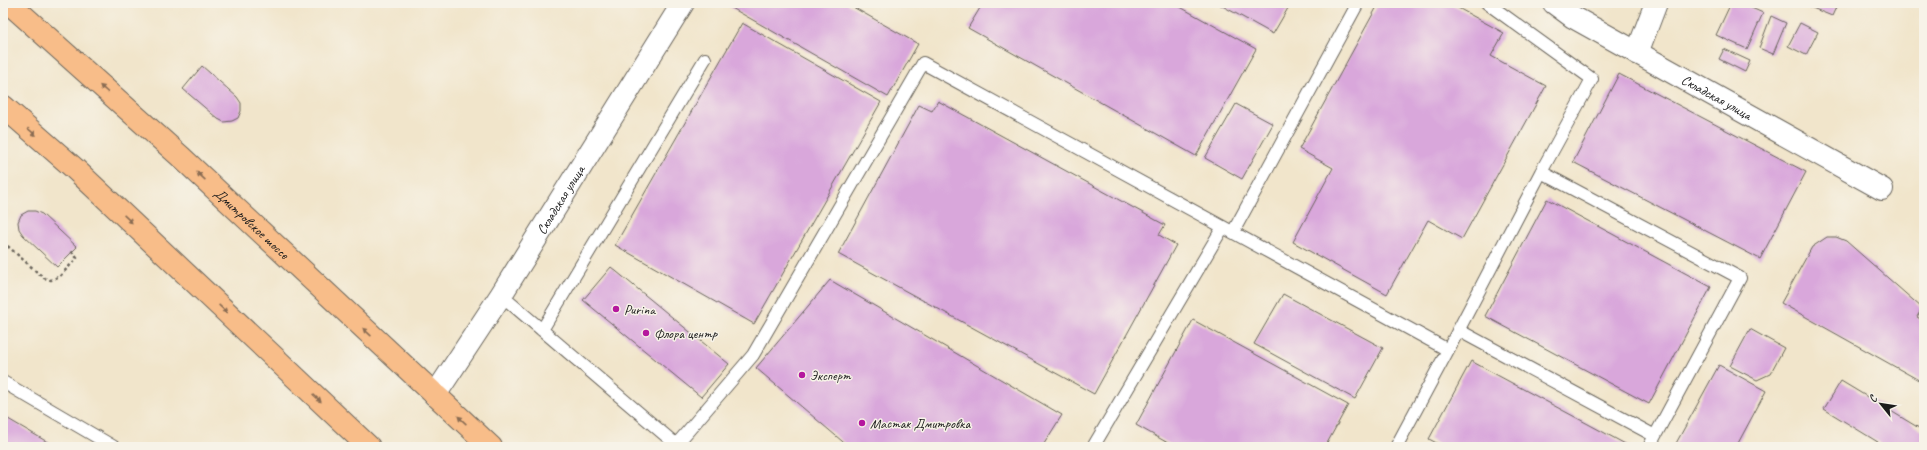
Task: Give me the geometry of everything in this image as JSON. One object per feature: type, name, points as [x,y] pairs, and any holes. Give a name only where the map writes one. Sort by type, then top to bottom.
[{"type":"highway","name":"Дмитровское шоссе","points":[[9,3],[181,157],[491,447]]},
{"type":"highway","points":[[3,106],[74,168],[369,447]]},
{"type":"street","name":"Складская улица","points":[[435,395],[500,295],[683,3]]},
{"type":"street","name":"Складская улица","points":[[1554,3],[1573,17],[1882,189]]},
{"type":"street","points":[[1637,52],[1656,3]]},
{"type":"lane","points":[[1093,447],[1228,229],[1358,3]]},
{"type":"lane","points":[[1396,447],[1541,172],[1592,79],[1487,3]]},
{"type":"lane","points":[[542,330],[705,59]]},
{"type":"lane","points":[[500,295],[677,446],[753,355],[923,63],[1448,350]]},
{"type":"lane","points":[[1458,330],[1652,442],[1740,278],[1541,172]]},
{"type":"lane","points":[[3,382],[114,447]]},
{"type":"path","points":[[3,242],[44,278],[51,280],[60,276],[77,258],[71,251]]},
{"type":"building","points":[[723,3],[846,3],[918,44],[888,97]]},
{"type":"building","points":[[983,3],[1173,3],[1256,49],[1196,156],[968,28]]},
{"type":"building","points":[[1217,3],[1291,3],[1273,34]]},
{"type":"building","points":[[1379,3],[1449,3],[1504,33],[1491,56],[1546,86],[1462,239],[1428,220],[1387,294],[1293,242],[1333,168],[1299,149]]},
{"type":"building","points":[[1731,3],[1740,3],[1763,13],[1747,49],[1716,35]]},
{"type":"building","points":[[1806,3],[1838,3],[1832,16],[1805,5]]},
{"type":"building","points":[[1771,16],[1786,23],[1773,54],[1759,48]]},
{"type":"building","points":[[742,23],[881,102],[754,324],[615,245]]},
{"type":"building","points":[[1800,23],[1818,32],[1806,55],[1788,46]]},
{"type":"building","points":[[1724,49],[1750,61],[1745,72],[1719,59]]},
{"type":"building","points":[[202,66],[237,97],[241,103],[241,111],[238,118],[232,121],[224,122],[218,119],[183,89]]},
{"type":"building","points":[[1619,74],[1806,172],[1760,259],[1573,162]]},
{"type":"building","points":[[938,101],[1165,225],[1159,235],[1176,245],[1094,394],[838,254],[919,105],[932,111]]},
{"type":"building","points":[[1236,104],[1273,124],[1242,179],[1205,158]]},
{"type":"building","points":[[1547,199],[1711,287],[1649,404],[1485,316]]},
{"type":"building","points":[[28,211],[35,211],[42,214],[77,247],[57,267],[23,235],[19,229],[18,222],[21,215]]},
{"type":"building","points":[[1827,237],[1836,237],[1846,241],[1922,308],[1917,317],[1924,321],[1924,383],[1781,303],[1812,247]]},
{"type":"building","points":[[611,267],[729,364],[701,397],[583,300]]},
{"type":"building","points":[[830,280],[1062,415],[1042,447],[849,447],[756,368]]},
{"type":"building","points":[[1283,294],[1383,348],[1355,399],[1254,344]]},
{"type":"building","points":[[1193,320],[1348,405],[1325,447],[1175,447],[1136,425]]},
{"type":"building","points":[[1750,329],[1784,348],[1770,374],[1757,380],[1730,366]]},
{"type":"building","points":[[1471,361],[1629,447],[1444,447],[1429,439]]},
{"type":"building","points":[[1719,365],[1766,391],[1736,447],[1674,447]]},
{"type":"building","points":[[1841,381],[1924,431],[1924,447],[1886,447],[1824,409]]},
{"type":"building","points":[[3,416],[56,447],[3,447]]},
{"type":"place","name":"Purina","points":[[616,309]]},
{"type":"place","name":"Флора центр","points":[[646,333]]},
{"type":"place","name":"Эксперт","points":[[802,375]]},
{"type":"place","name":"Мастак Дмитровка","points":[[862,423]]}]
